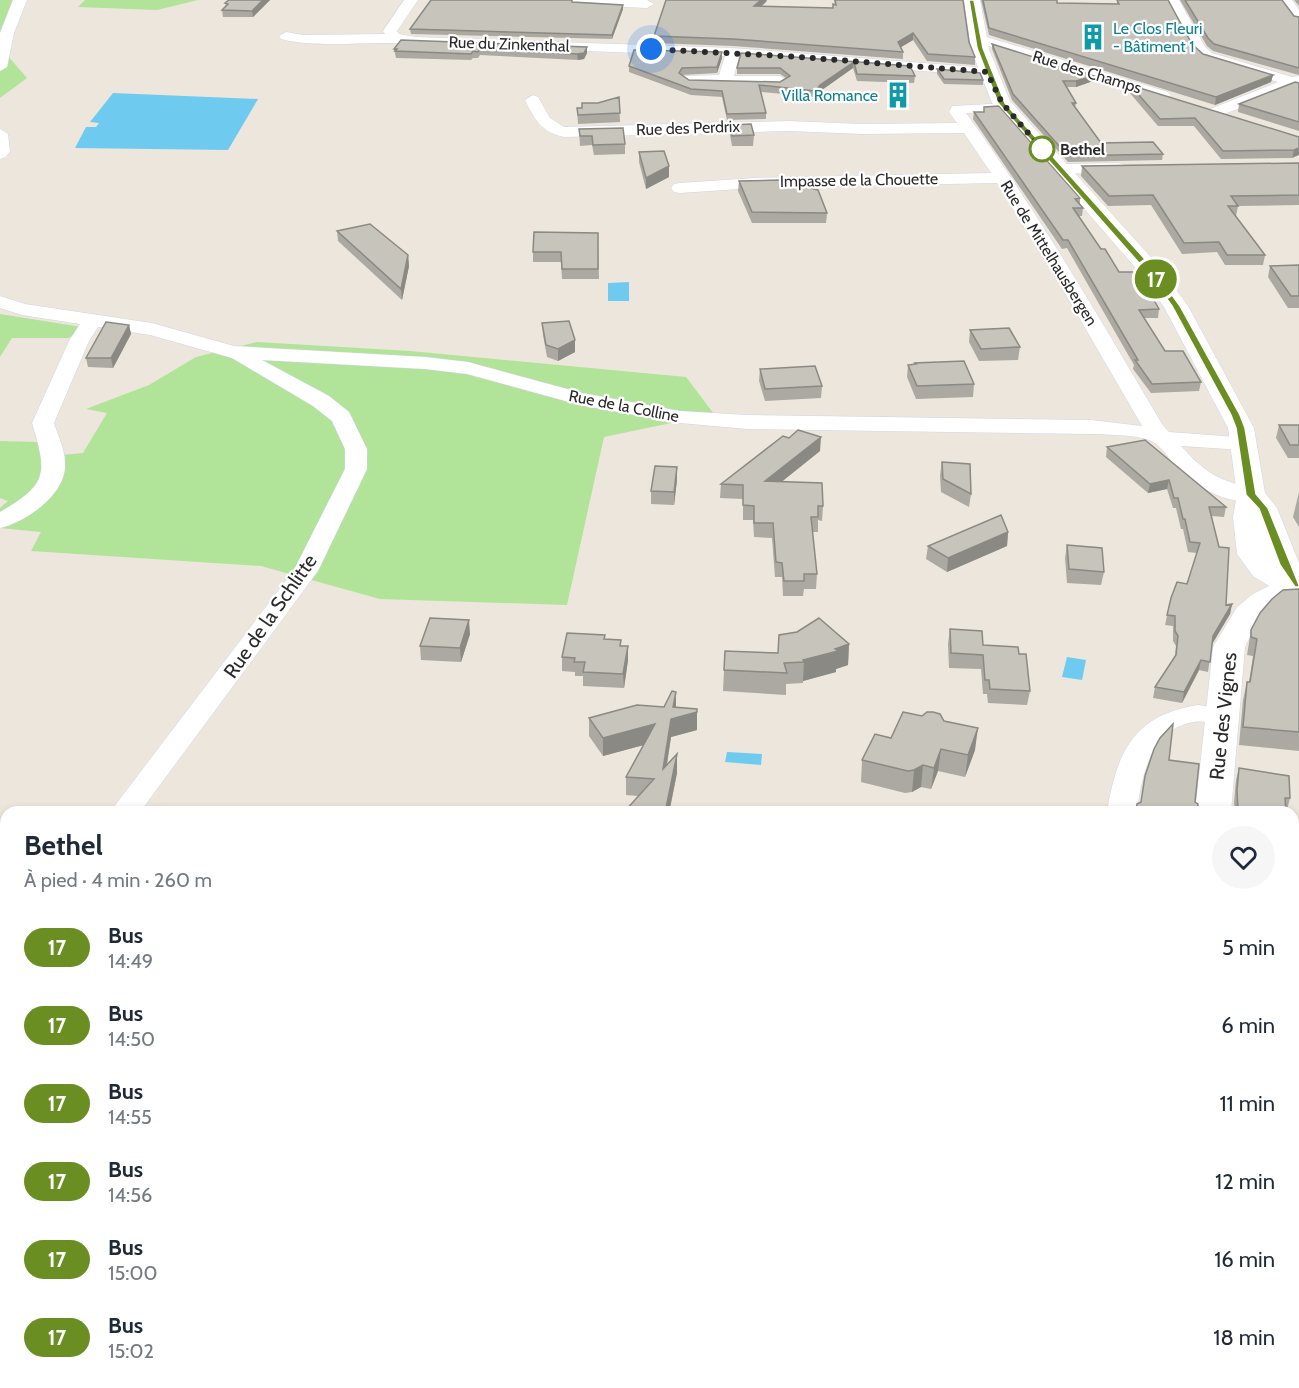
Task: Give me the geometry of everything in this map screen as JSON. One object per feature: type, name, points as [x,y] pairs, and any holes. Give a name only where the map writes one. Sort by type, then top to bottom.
[{"type":"street","points":[[0,67],[7,33],[20,0]]},
{"type":"street","points":[[394,38],[390,31],[411,0]]},
{"type":"street","points":[[972,0],[978,38],[987,72],[1003,105],[1149,269],[1171,298],[1236,415],[1251,495]]},
{"type":"street","points":[[1172,0],[1203,54],[1212,59],[1297,82]]},
{"type":"street","points":[[1285,0],[1299,19]]},
{"type":"street","points":[[578,1],[646,6]]},
{"type":"street","name":"Rue du Zinkenthal","points":[[286,36],[303,39],[394,38],[416,41],[633,42],[987,72]]},
{"type":"street","name":"Rue des Champs","points":[[978,38],[1176,99]]},
{"type":"street","points":[[725,80],[733,52]]},
{"type":"street","points":[[689,79],[780,81]]},
{"type":"street","points":[[1237,119],[1211,111],[1297,82]]},
{"type":"street","name":"Rue des Perdrix","points":[[533,100],[545,125],[564,132],[789,126],[862,129],[968,128]]},
{"type":"street","name":"Rue de Mittelhausbergen","points":[[1003,105],[958,109],[957,112],[1072,288],[1153,427],[1179,458],[1210,484],[1228,492],[1251,495]]},
{"type":"street","points":[[0,134],[2,151],[0,153]]},
{"type":"street","points":[[1059,169],[1139,168]]},
{"type":"street","name":"Impasse de la Chouette","points":[[680,188],[754,183],[1002,178]]},
{"type":"street","name":"Rue de la Colline","points":[[0,302],[22,309],[152,329],[233,352],[425,363],[468,368],[580,399],[643,412],[691,418],[758,422],[1091,427],[1134,431],[1163,438],[1243,443]]},
{"type":"street","points":[[0,521],[36,498],[52,477],[54,460],[43,423],[75,351],[92,321]]},
{"type":"street","name":"Rue de la Schlitte","points":[[129,806],[306,571],[356,469],[356,449],[341,417],[321,401],[233,352]]},
{"type":"street","name":"Rue des Vignes","points":[[1214,806],[1229,647],[1236,630],[1252,606],[1277,592],[1299,585]]},
{"type":"street","points":[[1123,806],[1132,765],[1152,733],[1185,716],[1198,713],[1221,716]]},
{"type":"green space","points":[[0,0],[12,0],[1,48],[27,78],[0,98]]},
{"type":"green space","points":[[85,0],[198,0],[157,10],[78,7]]},
{"type":"green space","points":[[0,314],[82,327],[69,338],[12,338],[0,357]]},
{"type":"green space","points":[[257,342],[410,351],[686,377],[714,414],[604,437],[567,605],[380,599],[261,566],[31,551],[41,532],[0,528],[0,508],[8,501],[0,498],[0,441],[38,442],[41,457],[83,453],[107,413],[86,409],[149,385],[196,357]]},
{"type":"water","points":[[113,93],[258,99],[228,150],[75,148],[86,127],[96,127],[99,123],[90,122]]},
{"type":"water","points":[[629,282],[629,301],[608,301],[608,283]]},
{"type":"water","points":[[1067,657],[1086,660],[1082,680],[1062,677]]},
{"type":"water","points":[[727,752],[762,754],[761,765],[725,762]]},
{"type":"building","points":[[229,0],[263,0],[252,11],[222,10]]},
{"type":"building","points":[[431,0],[572,0],[572,2],[623,5],[612,35],[410,29]]},
{"type":"building","points":[[666,0],[761,0],[754,6],[833,8],[833,4],[836,5],[835,0],[963,0],[969,42],[975,57],[928,54],[913,33],[898,42],[903,52],[733,39],[654,36]]},
{"type":"building","points":[[983,0],[1057,0],[1057,3],[1119,4],[1117,0],[1168,0],[1192,44],[1203,54],[1273,75],[1216,97],[989,28]]},
{"type":"building","points":[[1185,0],[1282,0],[1294,16],[1299,17],[1299,68],[1214,44]]},
{"type":"building","points":[[401,40],[587,47],[584,53],[577,54],[480,49],[471,54],[395,51],[397,49],[394,49]]},
{"type":"building","points":[[992,44],[1094,76],[1076,81],[1063,81],[1076,103],[1072,103],[1101,143],[1153,142],[1163,154],[1068,156],[1013,94]]},
{"type":"building","points":[[634,50],[722,52],[717,67],[682,68],[679,73],[689,80],[780,82],[790,76],[780,68],[737,68],[741,53],[910,66],[915,76],[857,74],[854,62],[820,85],[815,91],[759,85],[766,113],[727,114],[722,91],[691,89],[629,66]]},
{"type":"building","points":[[937,69],[980,73],[983,80],[944,79]]},
{"type":"building","points":[[1295,82],[1299,83],[1299,122],[1239,104]]},
{"type":"building","points":[[1130,85],[1299,137],[1299,148],[1294,150],[1223,151],[1195,118],[1160,119]]},
{"type":"building","points":[[619,97],[620,113],[578,115],[577,108],[582,108],[582,103],[598,103]]},
{"type":"building","points":[[999,106],[1080,198],[1075,199],[1083,208],[1073,208],[1101,249],[1105,249],[1119,272],[1133,272],[1135,276],[1140,276],[1159,309],[1139,310],[1165,351],[1183,351],[1201,382],[1152,384],[1135,360],[1138,360],[1068,240],[1063,240],[974,112],[984,112],[984,107]]},
{"type":"building","points":[[751,124],[754,135],[732,136],[730,125]]},
{"type":"building","points":[[623,128],[625,144],[593,145],[592,136],[580,136],[579,129]]},
{"type":"building","points":[[664,151],[669,166],[646,178],[639,152]]},
{"type":"building","points":[[1299,163],[1299,195],[1231,196],[1238,206],[1228,206],[1265,255],[1227,255],[1219,242],[1184,243],[1153,195],[1109,196],[1082,166]]},
{"type":"building","points":[[780,180],[818,190],[827,213],[752,212],[739,181]]},
{"type":"building","points":[[370,224],[408,255],[401,289],[337,231]]},
{"type":"building","points":[[534,232],[598,233],[598,269],[562,269],[561,252],[533,252]]},
{"type":"building","points":[[1299,265],[1299,296],[1291,296],[1270,266]]},
{"type":"building","points":[[569,321],[575,340],[558,349],[546,345],[542,323]]},
{"type":"building","points":[[106,322],[129,325],[111,358],[86,358]]},
{"type":"building","points":[[1009,328],[1020,347],[981,349],[970,330]]},
{"type":"building","points":[[964,361],[974,384],[917,386],[908,365],[915,363]]},
{"type":"building","points":[[815,366],[822,386],[765,389],[760,369]]},
{"type":"building","points":[[1279,425],[1299,425],[1299,445],[1290,445]]},
{"type":"building","points":[[798,430],[821,437],[765,481],[822,483],[823,506],[818,506],[818,517],[811,517],[817,574],[804,574],[804,581],[784,581],[782,563],[776,562],[773,523],[754,523],[754,506],[743,505],[743,485],[721,484],[783,436],[789,438]]},
{"type":"building","points":[[1145,440],[1226,507],[1209,507],[1219,547],[1229,548],[1226,605],[1232,604],[1213,636],[1210,662],[1201,660],[1184,692],[1155,687],[1176,655],[1178,636],[1175,631],[1175,616],[1167,615],[1171,598],[1177,582],[1187,584],[1200,543],[1190,542],[1178,498],[1174,498],[1169,480],[1150,484],[1107,447]]},
{"type":"building","points":[[942,462],[970,464],[971,494],[943,479]]},
{"type":"building","points":[[655,466],[677,467],[674,492],[651,491]]},
{"type":"building","points":[[1001,515],[1008,532],[948,558],[928,546]]},
{"type":"building","points":[[1067,545],[1102,548],[1104,572],[1069,569]]},
{"type":"building","points":[[1299,589],[1299,732],[1243,727],[1247,682],[1250,682],[1257,639],[1251,637],[1251,630],[1260,613],[1272,599],[1283,590]]},
{"type":"building","points":[[430,618],[469,620],[460,648],[420,646]]},
{"type":"building","points":[[819,618],[849,644],[835,649],[838,651],[803,660],[804,662],[784,663],[787,673],[724,670],[725,651],[778,653],[779,635],[797,632]]},
{"type":"building","points":[[950,629],[982,631],[983,645],[1018,647],[1019,654],[1026,654],[1030,691],[990,689],[989,680],[985,680],[983,655],[951,653]]},
{"type":"building","points":[[567,633],[605,635],[604,639],[621,640],[620,646],[628,646],[623,674],[583,672],[585,662],[574,662],[575,658],[562,657]]},
{"type":"building","points":[[672,691],[676,692],[673,707],[697,709],[697,712],[671,719],[663,769],[677,754],[666,806],[629,806],[654,779],[626,777],[655,724],[603,738],[589,718],[637,705],[664,707]]},
{"type":"building","points":[[903,712],[922,716],[927,712],[933,712],[940,714],[944,721],[978,728],[968,755],[941,749],[934,768],[923,765],[908,771],[862,760],[875,734],[891,738]]},
{"type":"building","points":[[1173,724],[1169,760],[1199,764],[1195,802],[1198,806],[1137,806],[1141,802],[1145,776],[1160,738]]},
{"type":"building","points":[[1239,768],[1289,776],[1290,798],[1285,798],[1286,806],[1238,806]]},
{"type":"bus line","name":"17","points":[[972,0],[980,48],[987,72],[1002,103],[1149,269],[1176,306],[1236,415],[1251,495],[1263,508],[1285,565],[1299,585]]},
{"type":"place","name":"Le Clos Fleuri - Bâtiment 1","points":[[1093,37]]},
{"type":"place","name":"Villa Romance","points":[[898,95]]},
{"type":"place","name":"Bethel","points":[[1042,149]]},
{"type":"route","points":[[651,49],[821,58],[987,72],[1002,103],[1042,149]]}]
